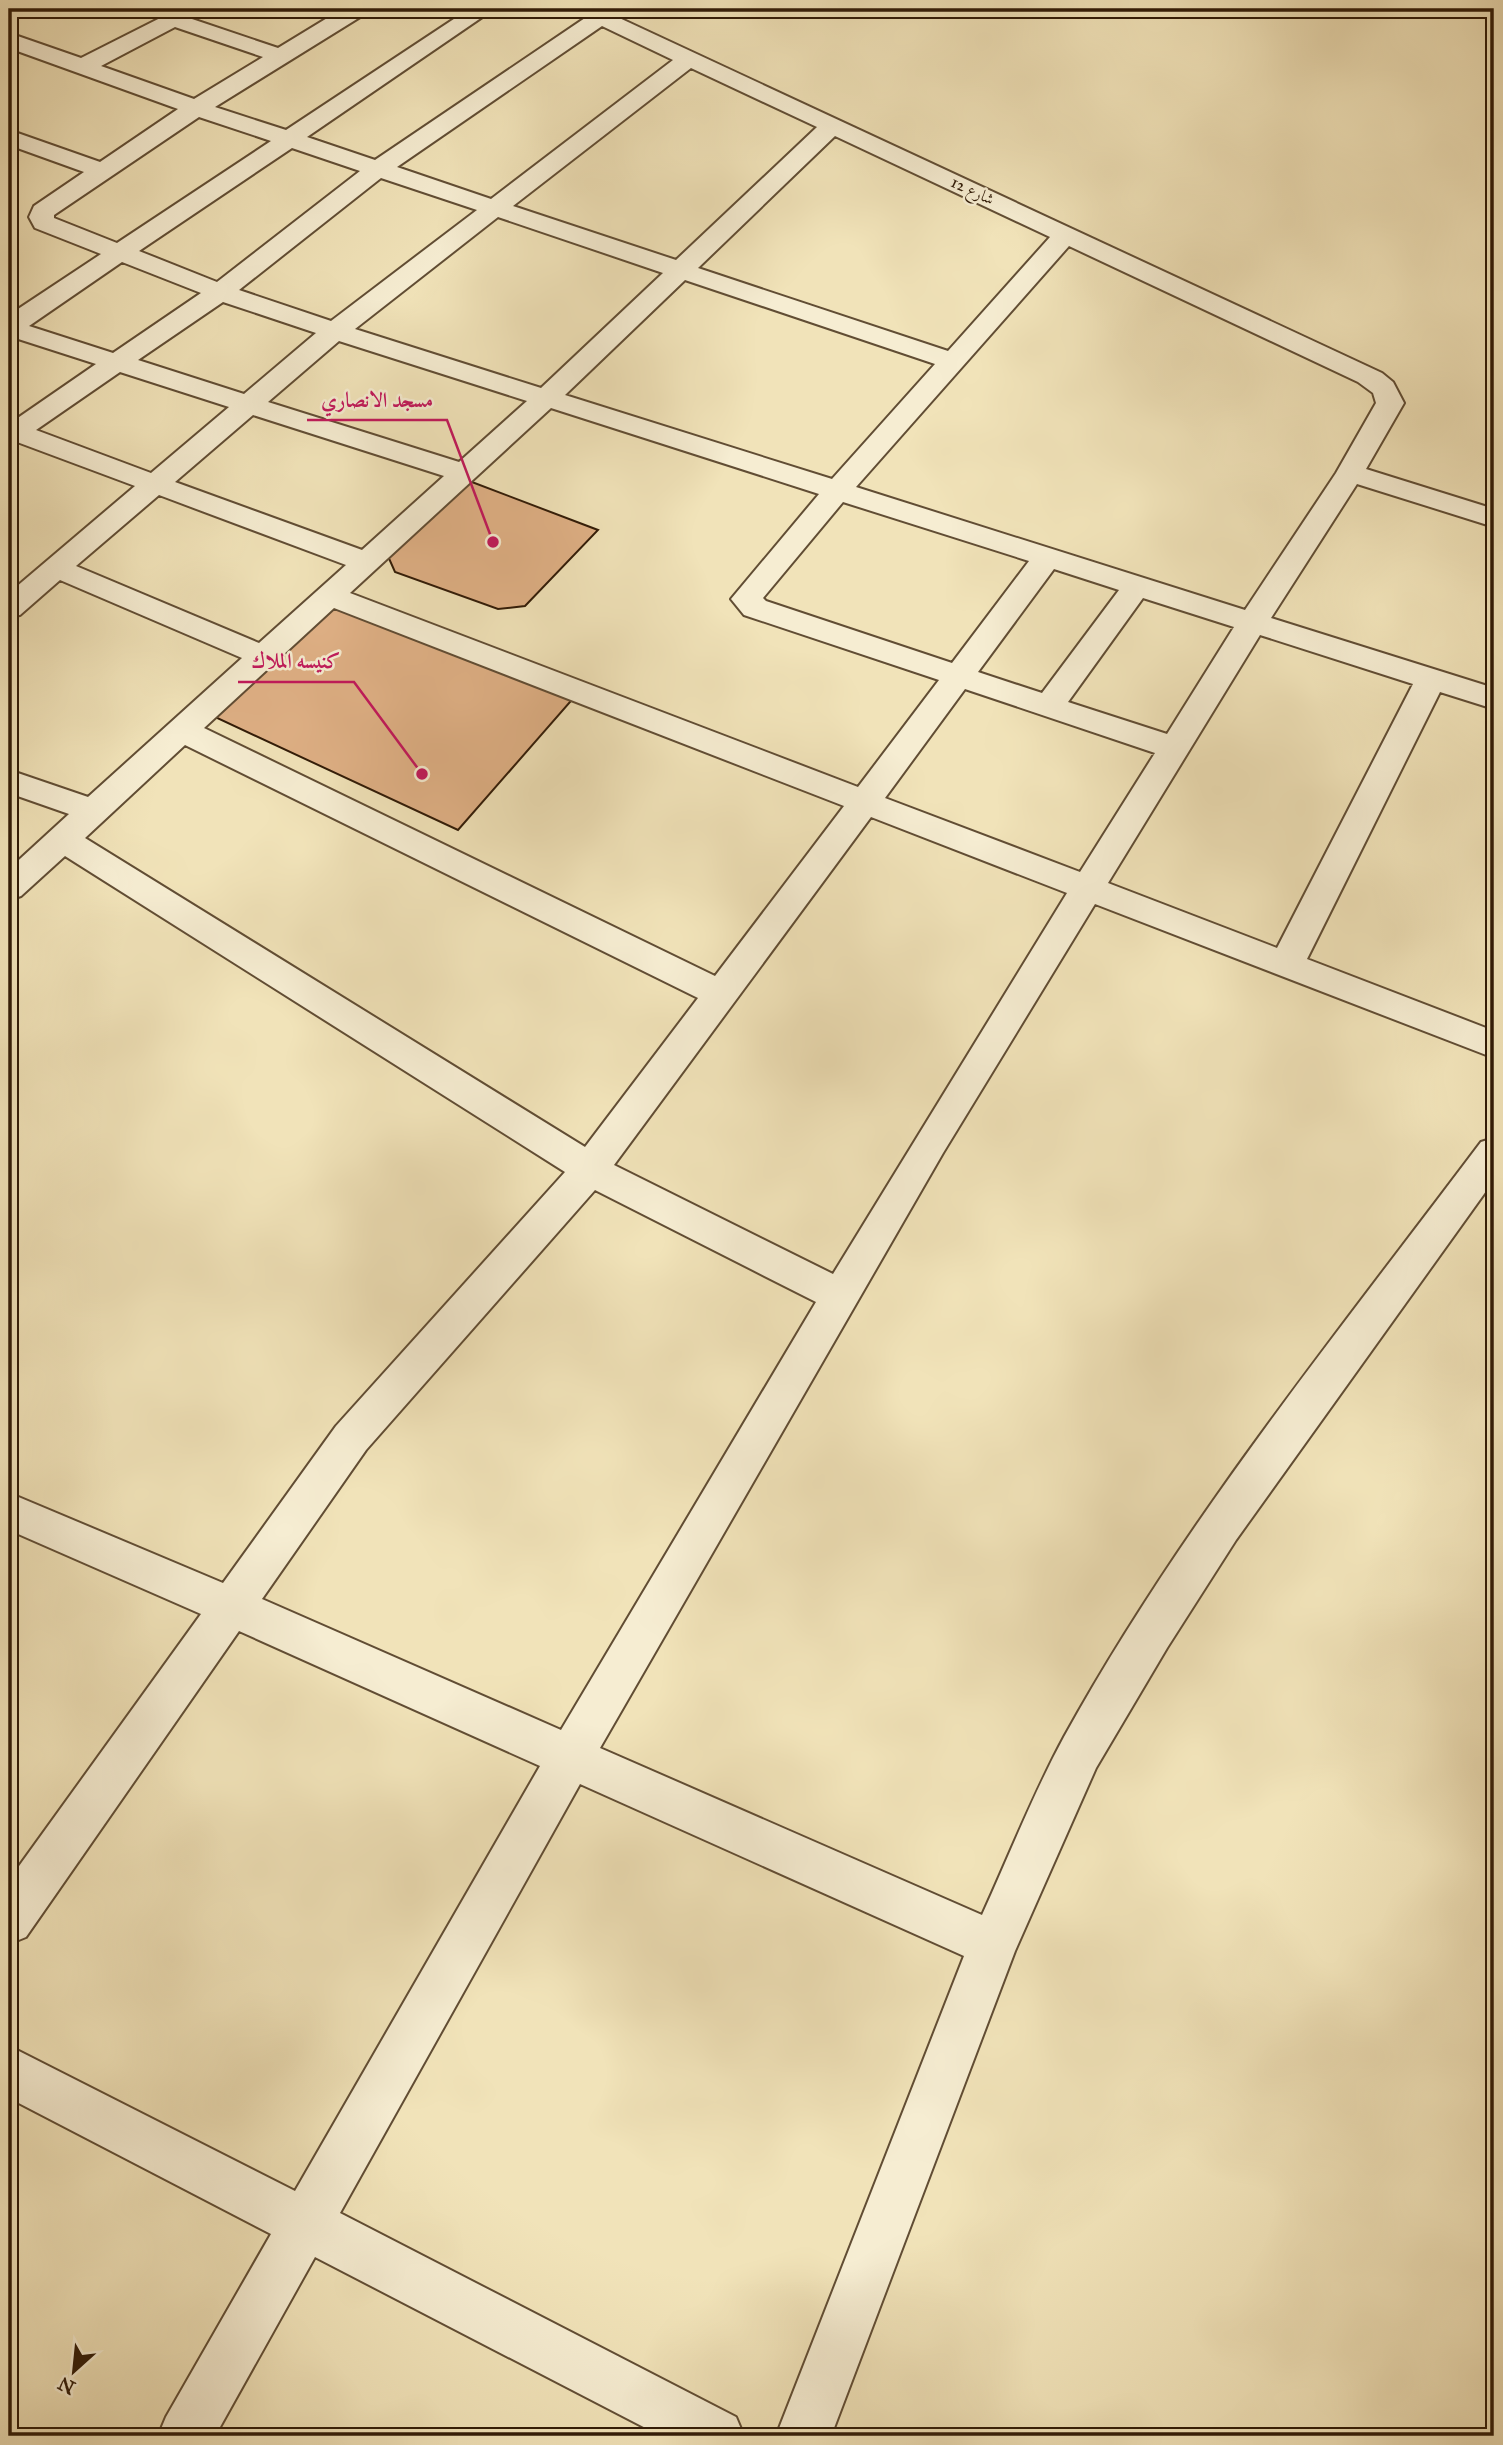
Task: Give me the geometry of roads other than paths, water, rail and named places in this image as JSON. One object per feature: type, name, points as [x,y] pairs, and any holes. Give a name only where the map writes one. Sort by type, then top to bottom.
[{"type":"street","points":[[81,67],[194,9]]},
{"type":"street","points":[[357,9],[101,170],[43,211],[41,217],[44,223],[220,292],[335,331],[1046,559],[1494,699]]},
{"type":"street","points":[[9,327],[483,9]]},
{"type":"street","points":[[12,434],[220,292],[378,169],[592,13]]},
{"type":"street","name":"شارع 12","points":[[592,13],[1380,383],[1388,393],[1390,403],[1350,473]]},
{"type":"street","points":[[172,19],[281,56]]},
{"type":"street","points":[[9,40],[196,108],[952,361]]},
{"type":"street","points":[[9,608],[335,331],[492,207],[690,58]]},
{"type":"street","points":[[9,888],[546,398],[833,125]]},
{"type":"street","points":[[9,137],[101,170]]},
{"type":"street","points":[[1066,234],[836,492],[746,599],[748,604],[1174,748]]},
{"type":"street","points":[[9,327],[463,473]]},
{"type":"street","points":[[12,434],[366,562]]},
{"type":"street","points":[[185,2436],[569,1759],[841,1296],[1087,888],[1252,623],[1350,473],[1494,518]]},
{"type":"street","points":[[9,1920],[351,1438],[418,1360],[551,1217],[590,1169],[1046,559]]},
{"type":"street","points":[[55,568],[263,656]]},
{"type":"street","points":[[1049,706],[1136,587]]},
{"type":"street","points":[[328,595],[1494,1045]]},
{"type":"street","points":[[1286,965],[1431,679]]},
{"type":"street","points":[[181,730],[721,994]]},
{"type":"street","points":[[9,781],[93,811]]},
{"type":"street","points":[[62,839],[590,1169],[841,1296]]},
{"type":"street","points":[[804,2436],[993,1944],[1080,1753],[1151,1634],[1293,1424],[1494,1152]]},
{"type":"street","points":[[9,1511],[231,1605],[569,1759],[993,1944]]},
{"type":"street","points":[[9,2071],[717,2436]]},
{"type":"place","name":"مسجد الانصاري","points":[[493,542]]},
{"type":"place","name":"كنيسه الملاك","points":[[422,774]]}]
